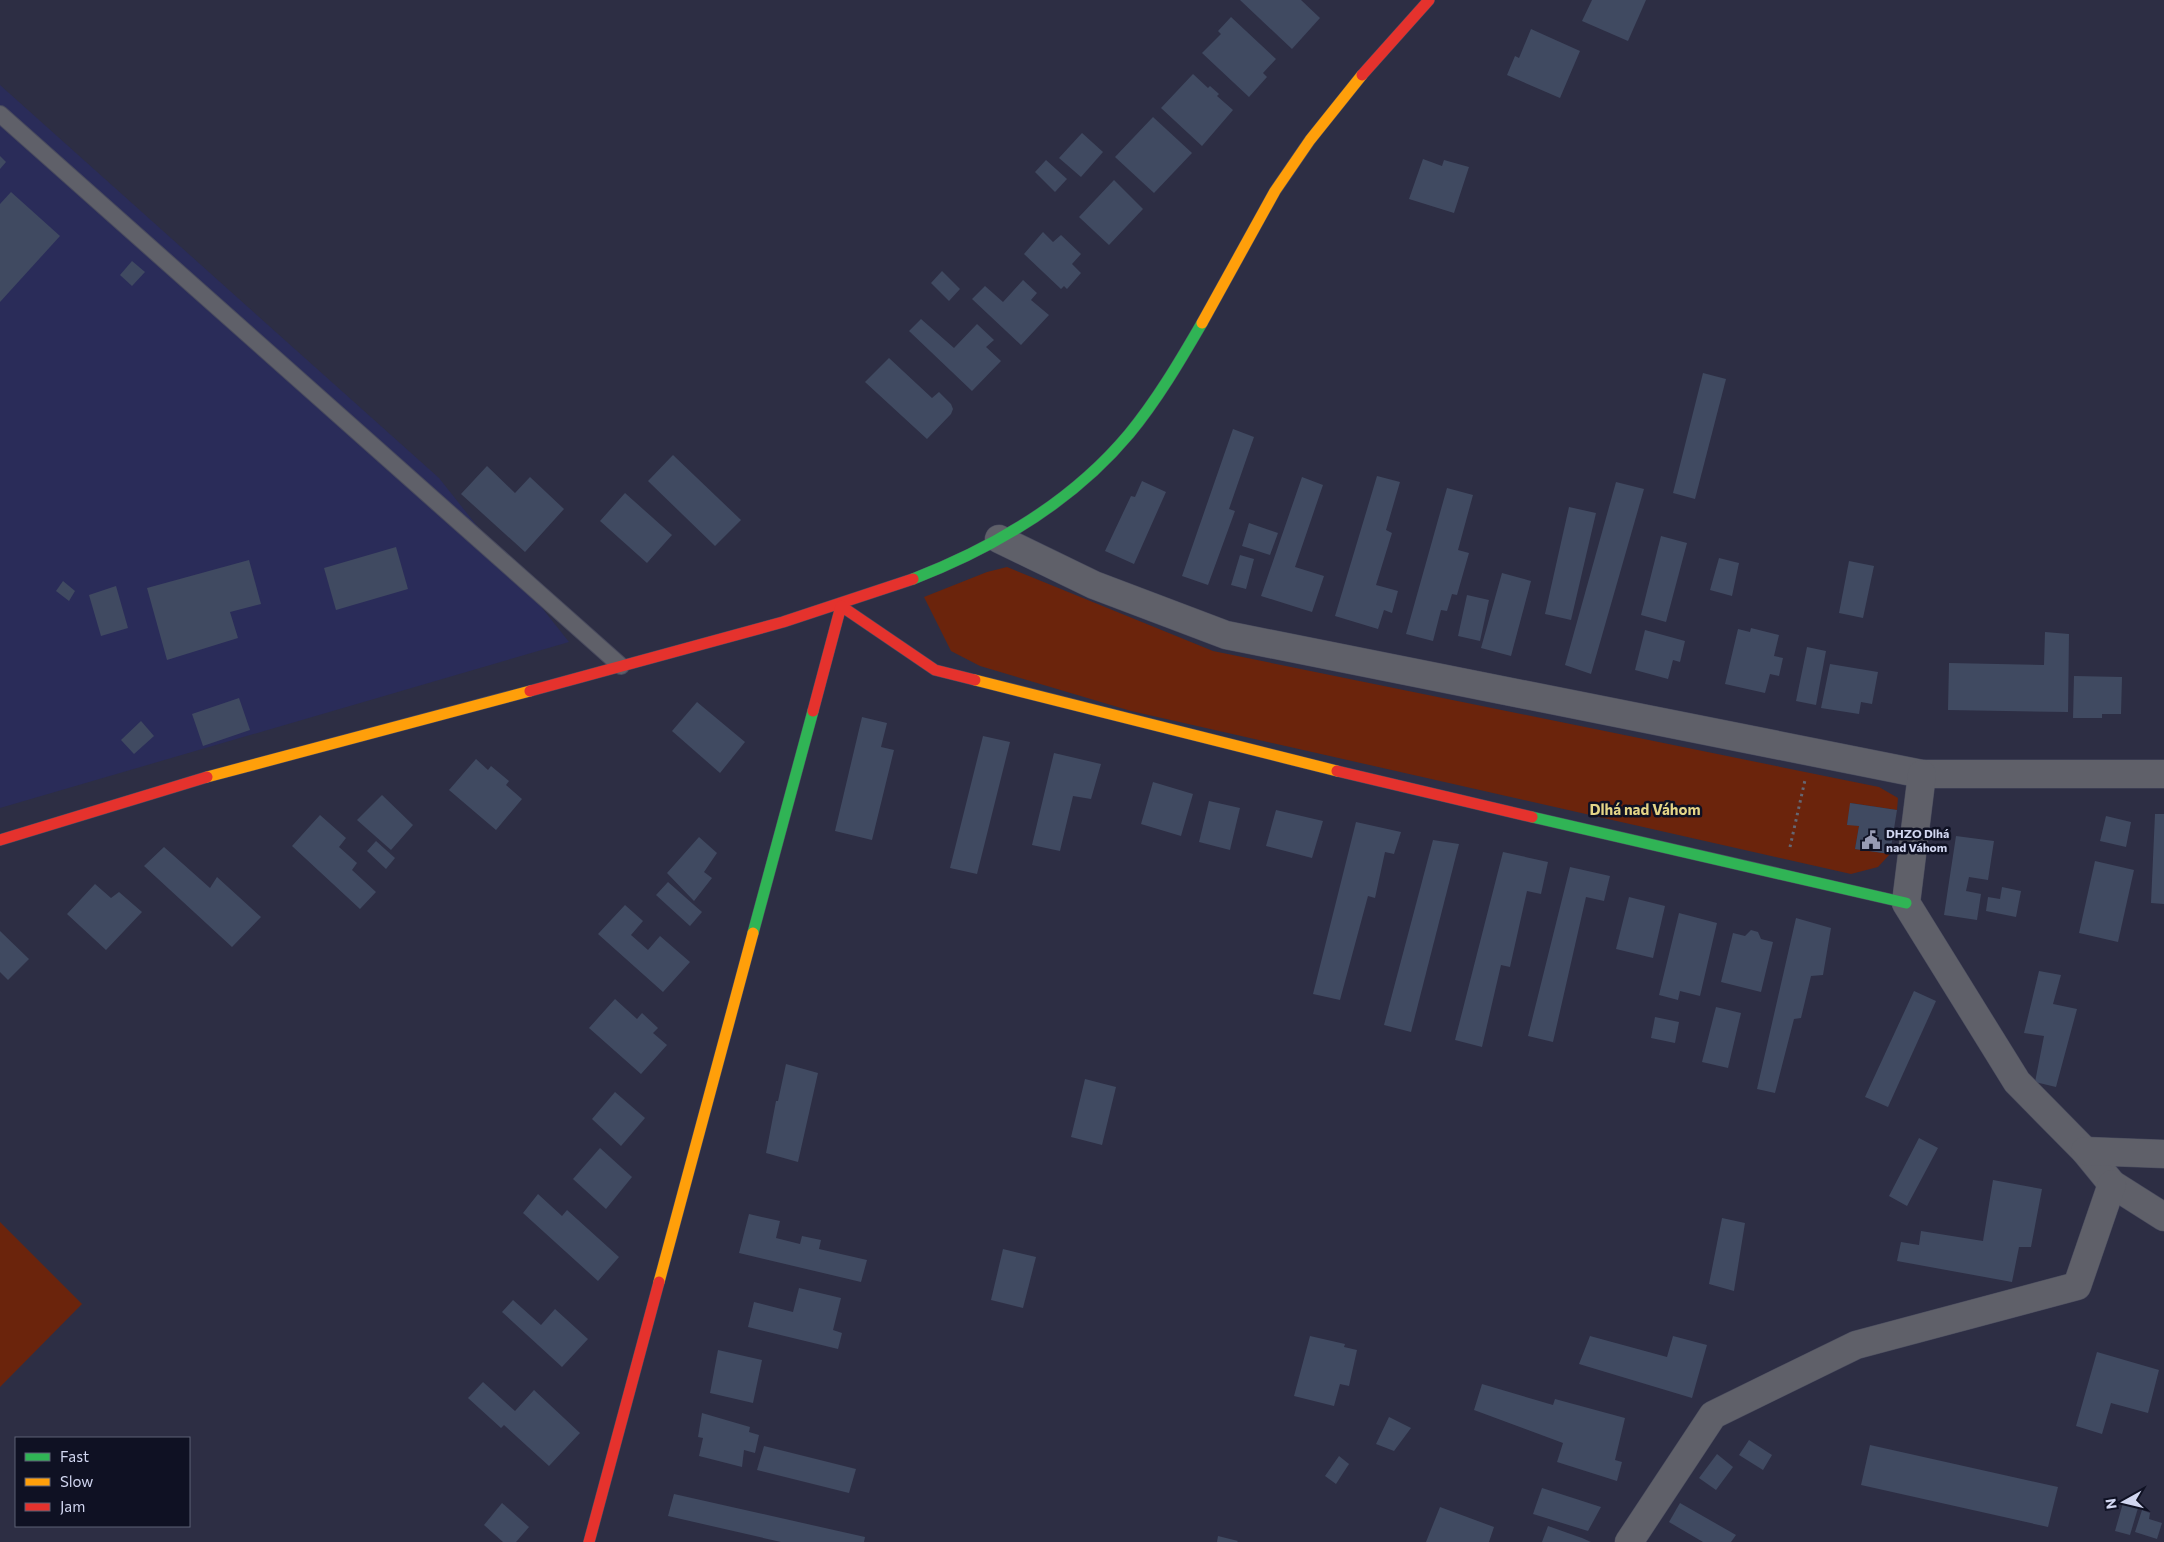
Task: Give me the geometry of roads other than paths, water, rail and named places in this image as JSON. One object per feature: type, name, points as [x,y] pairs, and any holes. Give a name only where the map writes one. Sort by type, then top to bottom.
[{"type":"street","points":[[0,840],[227,771],[842,606],[927,573],[999,540],[1055,504],[1095,470],[1126,438],[1176,366],[1274,193],[1304,147],[1381,52],[1429,0]]},
{"type":"street","points":[[999,540],[1094,585],[1226,634],[1811,752],[1922,774],[2164,774]]},
{"type":"street","points":[[842,606],[935,670],[1365,778],[1906,903]]},
{"type":"street","points":[[589,1542],[842,606]]},
{"type":"street","points":[[1922,774],[1906,903],[2018,1082],[2085,1151],[2112,1184],[2164,1217]]},
{"type":"street","points":[[2085,1151],[2164,1154]]},
{"type":"street","points":[[1628,1542],[1713,1415],[1856,1345],[2077,1286],[2112,1184]]},
{"type":"lane","points":[[0,114],[621,666]]},
{"type":"place","name":"DHZO Dlhá nad Váhom","points":[[1871,840]]},
{"type":"district","name":"Dlhá nad Váhom","points":[[1645,809]]}]
